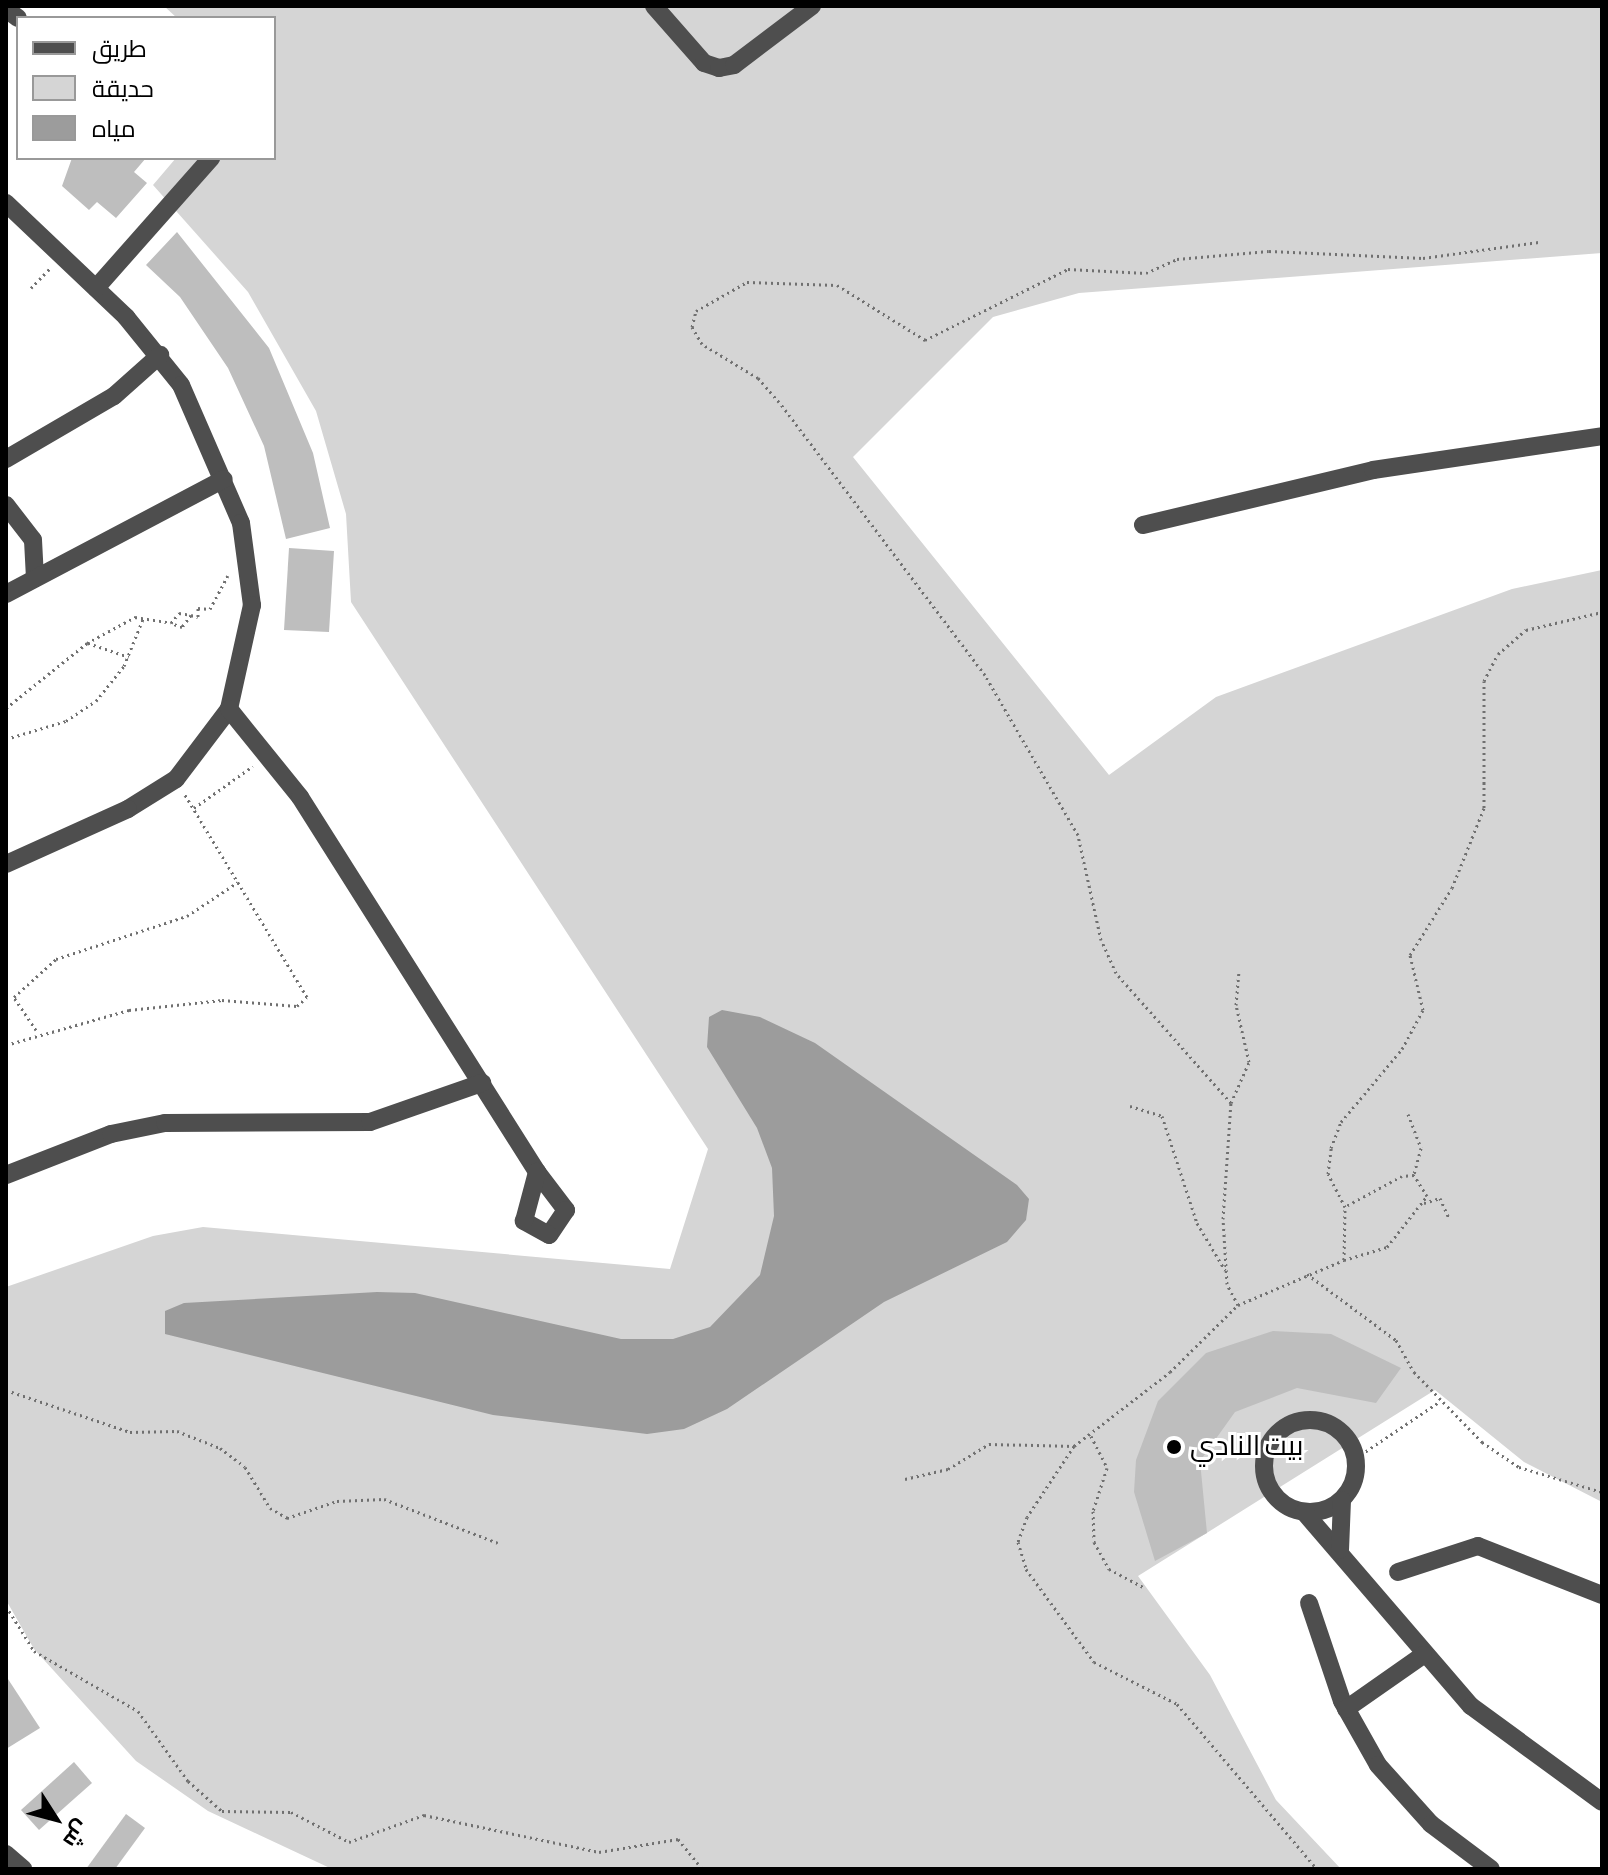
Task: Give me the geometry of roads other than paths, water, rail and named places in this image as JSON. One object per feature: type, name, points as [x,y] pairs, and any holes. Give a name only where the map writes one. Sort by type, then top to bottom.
[{"type":"street","points":[[654,6],[704,63],[719,68],[734,65],[812,6]]},
{"type":"street","points":[[96,288],[209,160]]},
{"type":"street","points":[[6,203],[96,288],[160,355],[199,417],[248,557],[248,646],[229,709],[212,738],[176,779],[128,809],[6,864]]},
{"type":"street","points":[[6,459],[114,396],[160,355]]},
{"type":"street","points":[[1143,525],[1373,470],[1602,436]]},
{"type":"street","points":[[6,594],[35,574],[184,503],[226,487]]},
{"type":"street","points":[[6,505],[33,540],[35,574]]},
{"type":"street","points":[[229,709],[251,742],[300,797],[537,1172]]},
{"type":"street","points":[[212,738],[251,742]]},
{"type":"street","points":[[6,1175],[111,1134],[165,1123],[370,1122],[482,1083]]},
{"type":"street","points":[[1340,1550],[1342,1500],[1354,1481],[1356,1458],[1331,1425],[1310,1420],[1281,1431],[1268,1448],[1266,1480],[1277,1498],[1304,1512],[1340,1550],[1423,1655],[1502,1733],[1602,1802]]},
{"type":"street","points":[[1304,1512],[1342,1500]]},
{"type":"street","points":[[1398,1572],[1478,1546],[1602,1595]]},
{"type":"street","points":[[1309,1603],[1346,1709],[1411,1805],[1491,1869]]},
{"type":"street","points":[[1346,1709],[1423,1655]]},
{"type":"street","points":[[6,1854],[23,1869]]},
{"type":"water","points":[[722,1010],[760,1017],[815,1043],[1017,1185],[1029,1199],[1026,1220],[1007,1242],[884,1302],[727,1409],[684,1429],[647,1434],[493,1415],[165,1334],[165,1311],[184,1303],[377,1292],[415,1293],[621,1339],[673,1339],[710,1327],[760,1275],[774,1216],[772,1168],[757,1128],[707,1047],[709,1017]]},
{"type":"place","name":"بيت النادي","points":[[1174,1447]]}]
